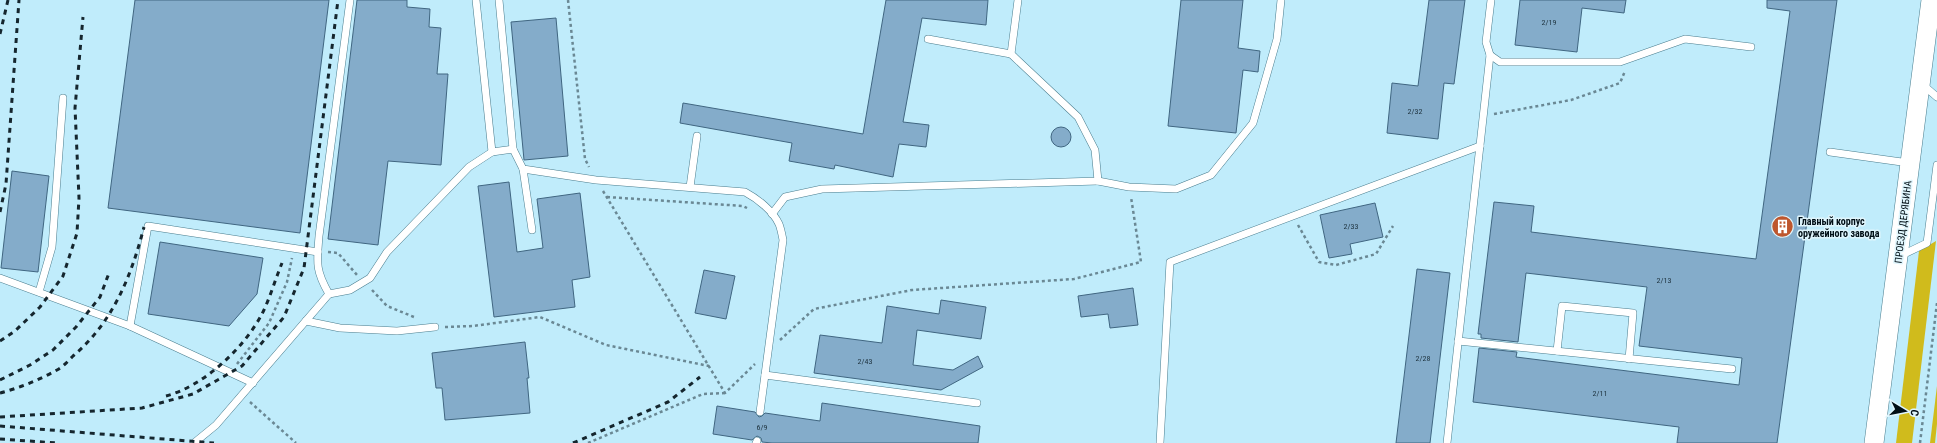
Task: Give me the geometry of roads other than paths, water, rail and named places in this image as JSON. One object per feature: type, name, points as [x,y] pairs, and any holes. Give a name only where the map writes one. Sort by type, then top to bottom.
[{"type":"main road","name":"ПРОЕЗД ДЕРЯБИНА","points":[[1874,443],[1931,0]]},
{"type":"lane","points":[[329,294],[322,282],[317,268],[318,252],[350,0]]},
{"type":"lane","points":[[476,0],[492,152]]},
{"type":"lane","points":[[499,0],[513,149],[523,169],[532,230]]},
{"type":"lane","points":[[1011,54],[1018,0]]},
{"type":"lane","points":[[772,214],[785,197],[822,189],[1098,181],[1129,187],[1176,189],[1211,175],[1253,123],[1277,39],[1281,0]]},
{"type":"lane","points":[[1447,443],[1490,55],[1486,42],[1491,0]]},
{"type":"lane","points":[[928,39],[1011,54],[1078,117],[1095,150],[1098,181]]},
{"type":"lane","points":[[1490,55],[1500,62],[1620,62],[1685,39],[1751,47]]},
{"type":"lane","points":[[1921,83],[1937,97]]},
{"type":"lane","points":[[39,292],[52,247],[63,98]]},
{"type":"lane","points":[[690,187],[697,136]]},
{"type":"lane","points":[[1160,443],[1170,262],[1480,146]]},
{"type":"lane","points":[[194,443],[216,425],[329,294],[350,290],[370,278],[388,252],[469,167],[492,152],[513,149]]},
{"type":"lane","points":[[1830,152],[1911,163]]},
{"type":"lane","points":[[1898,257],[1928,243],[1937,165]]},
{"type":"lane","points":[[523,169],[596,180],[745,192],[757,199],[772,214],[779,224],[783,240],[760,412]]},
{"type":"lane","points":[[130,326],[148,226],[318,252]]},
{"type":"lane","points":[[0,278],[130,326],[253,383]]},
{"type":"lane","points":[[1557,351],[1562,306],[1633,313],[1629,359]]},
{"type":"lane","points":[[306,321],[340,328],[397,331],[435,327]]},
{"type":"lane","points":[[1458,341],[1732,369]]},
{"type":"lane","points":[[765,375],[977,404]]},
{"type":"railway","points":[[0,34],[8,0]]},
{"type":"railway","points":[[0,212],[6,184],[19,0]]},
{"type":"railway","points":[[0,417],[142,408],[193,394],[242,366],[284,317],[304,268],[338,0]]},
{"type":"railway","points":[[0,341],[15,331],[40,307],[63,276],[77,233],[79,198],[75,108],[83,17]]},
{"type":"railway","points":[[0,393],[29,383],[59,369],[87,343],[99,329],[119,298],[139,246],[144,227]]},
{"type":"railway","points":[[166,396],[180,391],[208,375],[222,364],[245,340],[268,302],[282,263]]},
{"type":"railway","points":[[0,380],[30,365],[53,350],[76,327],[100,297],[109,273]]},
{"type":"railway","points":[[573,443],[668,402],[700,377]]},
{"type":"railway","points":[[0,426],[214,443]]},
{"type":"railway","points":[[0,439],[57,443]]},
{"type":"place","name":"Главный корпус оружейного завода","points":[[1783,227]]}]
